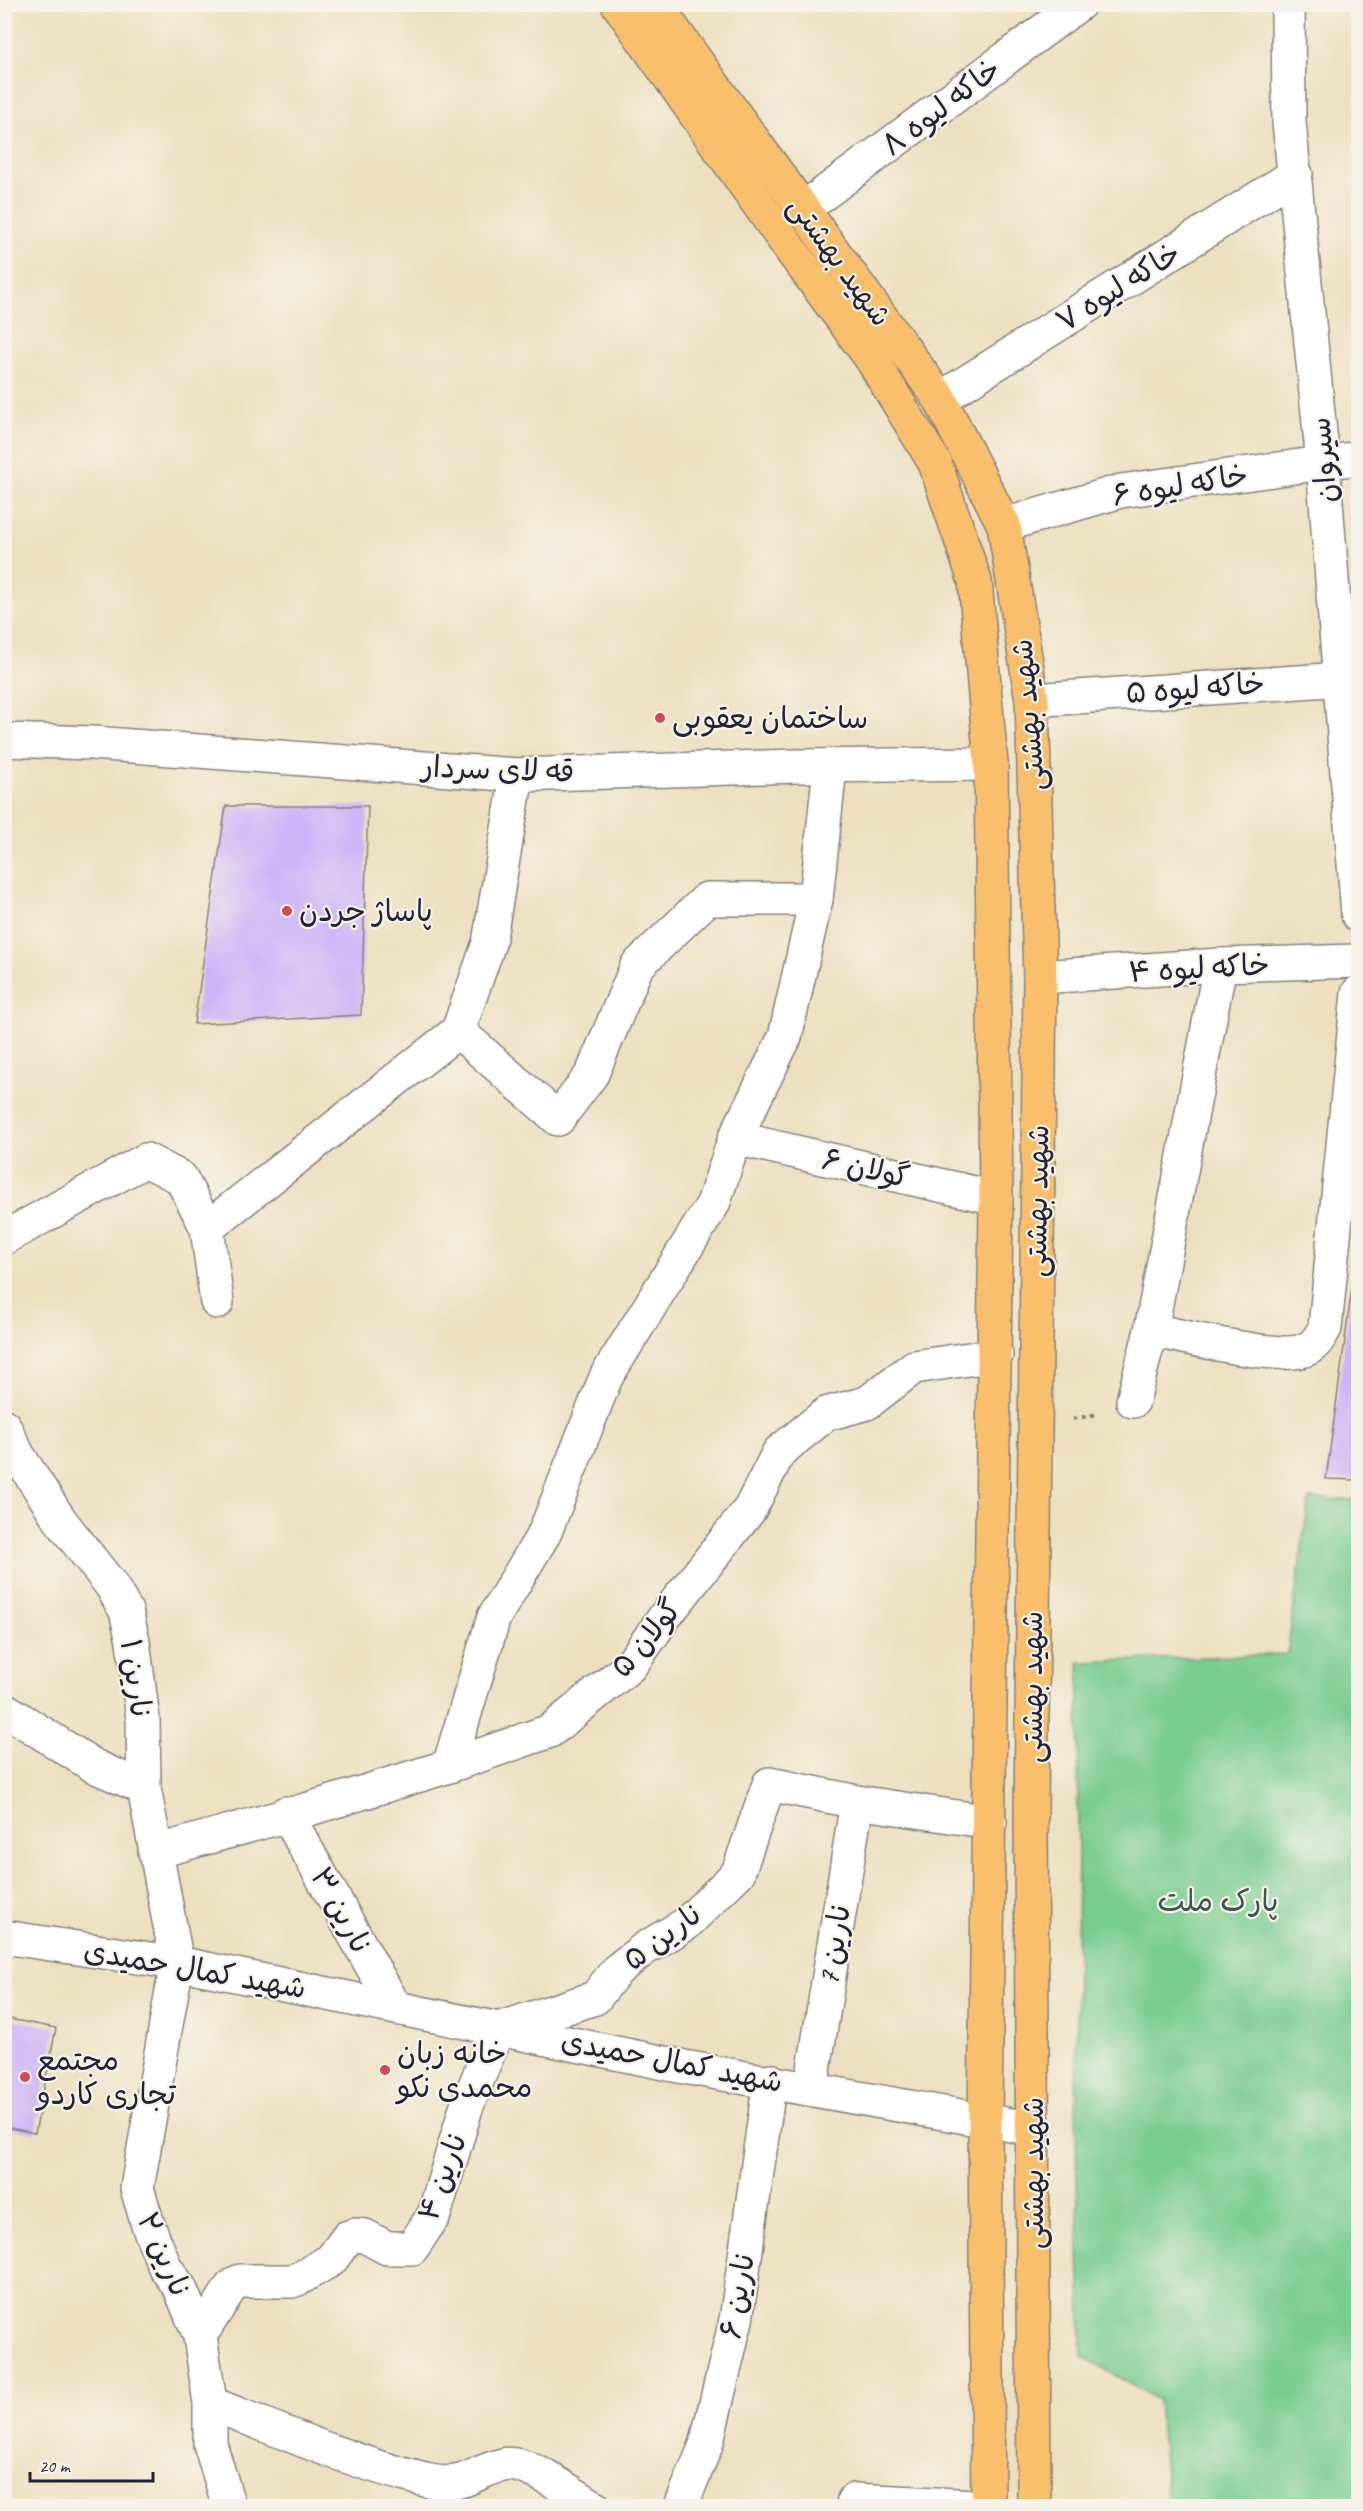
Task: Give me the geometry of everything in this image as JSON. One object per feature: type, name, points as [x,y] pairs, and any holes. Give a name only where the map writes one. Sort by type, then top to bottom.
[{"type":"main road","name":"شهید بهشتی","points":[[618,4],[871,358],[934,463],[975,581],[992,764],[996,1198],[996,1355],[985,2121],[988,2506]]},
{"type":"main road","name":"شهید بهشتی","points":[[655,4],[940,399],[1004,525],[1032,700],[1040,977],[1031,1811],[1034,2506]]},
{"type":"street","name":"خاکه لیوه ۸","points":[[803,209],[1079,4]]},
{"type":"street","name":"سیروان","points":[[1288,4],[1289,122],[1296,174],[1323,463],[1350,678],[1359,915]]},
{"type":"street","name":"خاکه لیوه ۷","points":[[940,399],[1296,174]]},
{"type":"street","name":"خاکه لیوه ۶","points":[[1004,525],[1121,491],[1359,458]]},
{"type":"street","name":"خاکه لیوه ۵","points":[[1032,700],[1350,678]]},
{"type":"street","name":"قه لای سردار","points":[[4,740],[92,743],[517,775],[992,764]]},
{"type":"street","points":[[449,1766],[494,1617],[545,1532],[606,1377],[713,1204],[735,1138],[785,1037],[816,899],[830,767]]},
{"type":"street","points":[[207,1228],[458,1031],[489,943],[517,775]]},
{"type":"street","points":[[458,1031],[558,1119],[592,1074],[637,966],[707,899],[816,899]]},
{"type":"street","name":"خاکه لیوه ۴","points":[[1040,977],[1220,965],[1359,960]]},
{"type":"street","points":[[1133,1401],[1151,1330],[1220,965]]},
{"type":"street","points":[[1151,1330],[1281,1354],[1306,1350],[1318,1341],[1325,1328],[1359,993]]},
{"type":"street","name":"گولان ۶","points":[[735,1138],[996,1198]]},
{"type":"street","points":[[4,1238],[146,1160],[181,1178],[207,1228],[217,1302]]},
{"type":"street","name":"گولان ۵","points":[[155,1852],[306,1810],[449,1766],[550,1731],[630,1666],[750,1509],[779,1452],[826,1414],[867,1402],[914,1367],[996,1355]]},
{"type":"street","name":"نارین ۱","points":[[4,1426],[18,1455],[60,1520],[111,1584],[126,1611],[133,1641],[143,1719],[144,1788],[177,1963]]},
{"type":"street","points":[[4,1709],[94,1766],[144,1788]]},
{"type":"street","name":"نارین ۵","points":[[498,2029],[595,1998],[617,1970],[644,1949],[686,1923],[738,1873],[769,1784],[857,1802]]},
{"type":"street","points":[[857,1802],[990,1822]]},
{"type":"street","name":"نارین 7","points":[[812,2088],[857,1802]]},
{"type":"street","name":"نارین ۳","points":[[286,1814],[395,2007]]},
{"type":"street","name":"شهید کمال حمیدی","points":[[4,1937],[177,1963],[684,2067],[770,2080],[1033,2129]]},
{"type":"street","name":"نارین ۲","points":[[177,1963],[137,2188],[148,2225],[165,2266],[180,2288],[200,2336],[210,2403],[210,2445],[229,2506]]},
{"type":"street","name":"نارین ۴","points":[[200,2336],[231,2287],[240,2281],[292,2281],[300,2278],[331,2260],[348,2237],[355,2235],[365,2236],[387,2248],[412,2248],[434,2215],[466,2108],[498,2029]]},
{"type":"street","name":"نارین ۶","points":[[681,2506],[706,2445],[735,2320],[770,2080]]},
{"type":"street","points":[[210,2403],[362,2462],[427,2480],[459,2484],[505,2464],[528,2468],[593,2506]]},
{"type":"street","points":[[853,2506],[854,2500],[977,2506]]},
{"type":"green space","name":"پارک ملت","points":[[1309,1499],[1358,1500],[1358,2506],[1168,2506],[1158,2400],[1082,2356],[1076,2139],[1079,1662],[1287,1654]]},
{"type":"building","name":"پاساژ جردن","points":[[226,806],[368,806],[361,1015],[194,1024]]},
{"type":"building","points":[[1357,1251],[1358,1480],[1326,1479]]},
{"type":"building","name":"مجتمع تجاری کاردو","points":[[4,2018],[56,2028],[35,2133],[4,2127]]},
{"type":"place","name":"ساختمان یعقوبی","points":[[660,718]]},
{"type":"place","name":"پاساژ جردن","points":[[287,911]]},
{"type":"place","name":"خانه زبان محمدی نکو","points":[[385,2070]]},
{"type":"place","name":"مجتمع تجاری کاردو","points":[[25,2077]]}]
